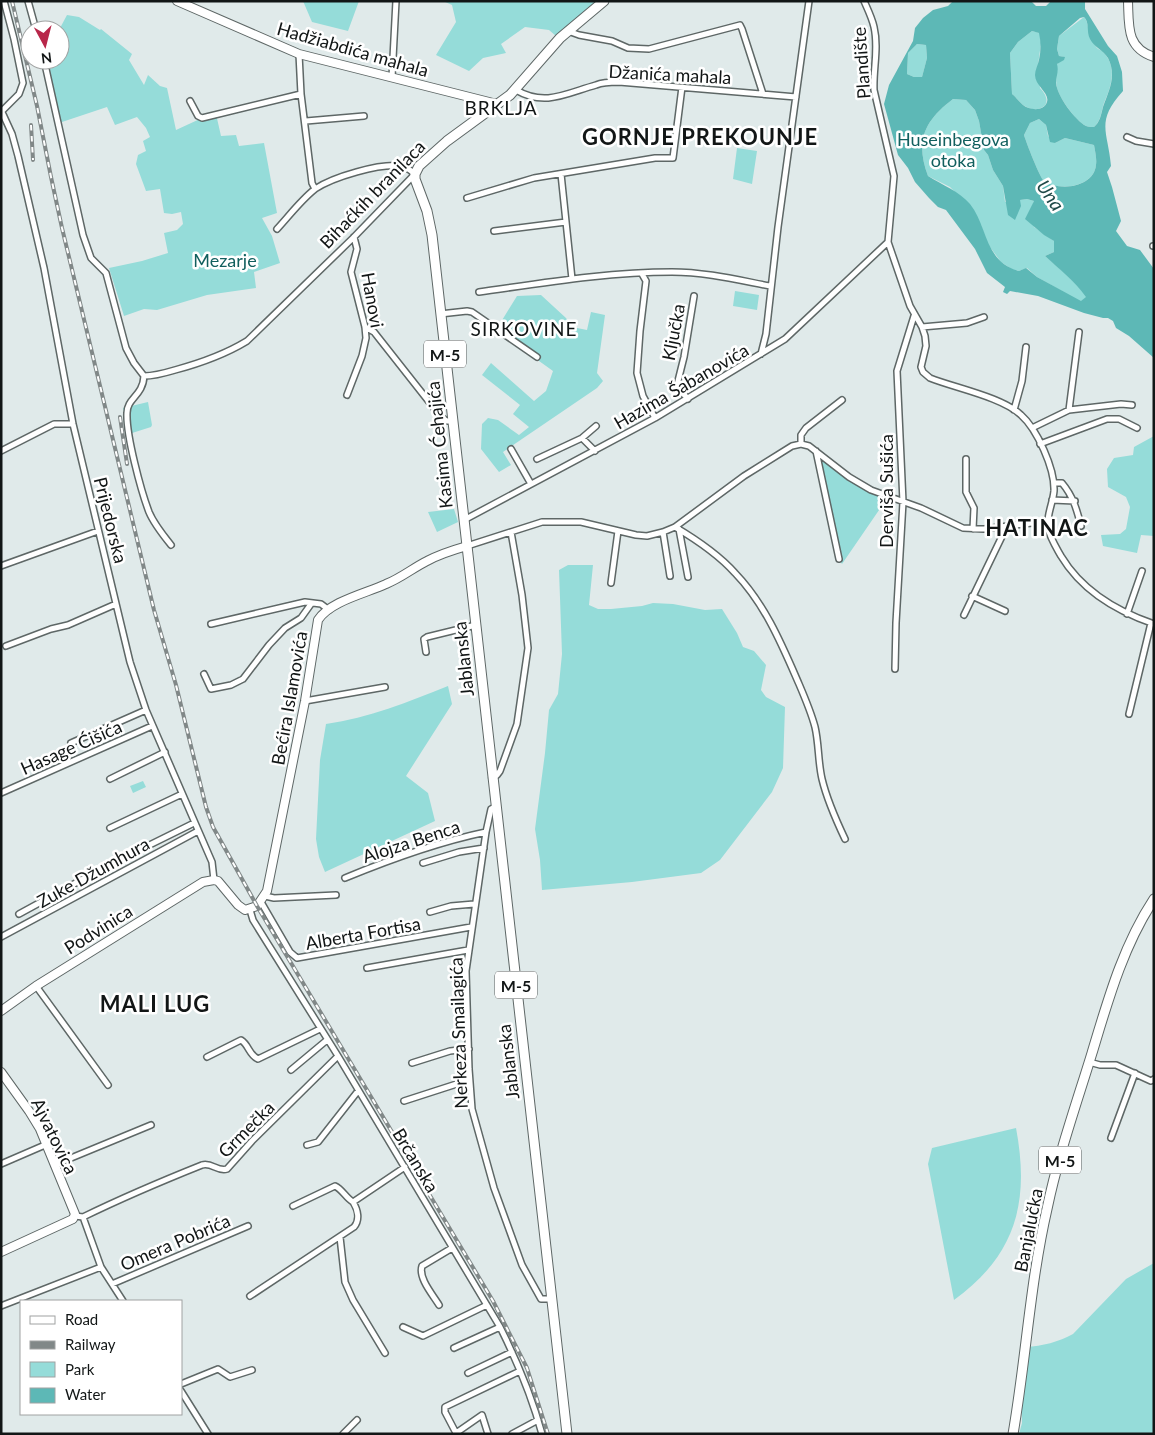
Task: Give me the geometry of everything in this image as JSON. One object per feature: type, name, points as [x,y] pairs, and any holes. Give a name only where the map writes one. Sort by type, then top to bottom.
[{"type":"main road","name":"Bihaćkih branilaca","points":[[415,174],[419,166],[447,141],[516,90],[551,47],[604,1]]},
{"type":"main road","name":"Kasima Ćehajića","points":[[415,174],[416,186],[430,222],[467,541]]},
{"type":"main road","name":"Jablanska","points":[[467,541],[492,778],[567,1434]]},
{"type":"main road","name":"Banjalučka","points":[[1013,1434],[1046,1210],[1065,1139],[1108,999],[1123,959],[1150,911],[1154,899]]},
{"type":"street","points":[[2,111],[19,94],[23,87],[14,39],[4,1]]},
{"type":"street","points":[[28,1],[33,20]]},
{"type":"street","name":"Hadžiabdića mahala","points":[[177,1],[189,4],[299,54],[497,104]]},
{"type":"street","points":[[392,77],[396,1]]},
{"type":"street","points":[[761,354],[766,334],[770,286],[810,1]]},
{"type":"street","name":"Plandište","points":[[864,1],[874,26],[876,39],[873,75],[874,90],[894,176],[888,242]]},
{"type":"street","points":[[1128,1],[1132,42],[1143,53],[1152,56]]},
{"type":"street","points":[[568,31],[628,48],[649,49],[740,25],[763,94]]},
{"type":"street","points":[[299,54],[301,94],[306,121],[312,183],[315,189]]},
{"type":"street","points":[[46,70],[91,258],[106,273],[126,348],[138,370],[144,376],[144,385],[127,409],[129,434],[150,514],[170,545]]},
{"type":"street","name":"Džanića mahala","points":[[516,90],[532,98],[543,99],[553,98],[598,84],[620,82],[796,96]]},
{"type":"street","points":[[467,198],[534,178],[656,158],[673,158],[682,87]]},
{"type":"street","points":[[190,101],[198,116],[202,118],[301,94]]},
{"type":"street","name":"Prijedorska","points":[[2,111],[12,134],[25,185],[44,268],[73,424],[130,662],[152,726],[212,862],[214,880]]},
{"type":"street","points":[[306,121],[364,116]]},
{"type":"street","points":[[1127,137],[1136,141],[1154,144]]},
{"type":"street","points":[[277,230],[315,189],[346,174],[400,166],[415,174]]},
{"type":"street","name":"Bihaćkih branilaca","points":[[144,376],[168,372],[208,360],[230,351],[247,341],[354,237],[415,174]]},
{"type":"street","points":[[561,174],[572,279]]},
{"type":"street","points":[[494,230],[566,222]]},
{"type":"street","name":"Hanovi","points":[[347,396],[362,356],[366,338],[351,272],[358,249],[354,237]]},
{"type":"street","points":[[888,242],[914,316],[922,327],[926,346],[921,367],[926,375],[981,396],[1014,410],[1021,415],[1032,428],[1049,466],[1054,483],[1048,521],[1051,538],[1066,564],[1087,588],[1102,599],[1127,614],[1152,624],[1129,714]]},
{"type":"street","name":"Hazima Šabanovića","points":[[464,520],[655,418],[785,339],[888,242]]},
{"type":"street","points":[[479,292],[572,279],[672,272],[703,274],[770,286]]},
{"type":"street","points":[[642,274],[646,281],[640,330],[638,383],[655,418]]},
{"type":"street","name":"Ključka","points":[[688,399],[680,390],[678,381],[694,296]]},
{"type":"street","points":[[440,314],[472,312],[537,357]]},
{"type":"street","name":"Derviša Sušića","points":[[895,669],[903,502],[897,371],[914,316]]},
{"type":"street","points":[[922,327],[967,323],[984,317]]},
{"type":"street","points":[[365,327],[374,332],[441,417],[447,421],[452,421]]},
{"type":"street","points":[[1069,410],[1079,332]]},
{"type":"street","points":[[1014,410],[1022,381],[1026,346]]},
{"type":"street","points":[[801,444],[801,435],[806,428],[842,400]]},
{"type":"street","points":[[1032,428],[1069,410],[1121,404],[1132,405]]},
{"type":"street","points":[[1040,444],[1102,420],[1119,419],[1136,428]]},
{"type":"street","points":[[1,451],[54,424],[73,424]]},
{"type":"street","points":[[538,459],[582,438],[596,426]]},
{"type":"street","points":[[582,438],[595,451]]},
{"type":"street","points":[[467,541],[511,532],[542,522],[556,521],[581,522],[647,536],[677,528],[744,476],[792,446],[801,444],[809,446],[871,490],[920,508],[963,528],[973,529],[1048,521]]},
{"type":"street","points":[[511,449],[531,484]]},
{"type":"street","points":[[816,451],[839,559]]},
{"type":"street","points":[[966,459],[966,490],[973,503],[973,529]]},
{"type":"street","points":[[1054,483],[1064,484],[1074,501],[1081,526]]},
{"type":"street","points":[[1052,500],[1074,501]]},
{"type":"street","points":[[964,615],[1007,526]]},
{"type":"street","points":[[677,528],[688,577]]},
{"type":"street","points":[[677,528],[707,548],[736,573],[766,615],[791,666],[812,716],[816,730],[822,778],[834,816],[845,840]]},
{"type":"street","points":[[1,566],[98,531]]},
{"type":"street","points":[[611,583],[618,531]]},
{"type":"street","points":[[492,778],[500,771],[517,724],[528,648],[511,532]]},
{"type":"street","points":[[663,532],[670,576]]},
{"type":"street","name":"Bećira Islamovića","points":[[263,899],[305,701],[318,620],[321,615],[346,600],[387,584],[467,541]]},
{"type":"street","points":[[1127,614],[1142,571]]},
{"type":"street","points":[[972,596],[1005,611]]},
{"type":"street","points":[[211,624],[305,602],[321,604],[329,610]]},
{"type":"street","points":[[6,646],[51,629],[68,626],[116,604]]},
{"type":"street","points":[[204,674],[210,689],[238,683],[285,628],[301,618],[311,604]]},
{"type":"street","points":[[426,652],[424,639],[427,637],[476,625]]},
{"type":"street","points":[[305,701],[385,687]]},
{"type":"street","points":[[71,743],[146,710]]},
{"type":"street","name":"Hasage Ćišića","points":[[1,793],[152,726]]},
{"type":"street","points":[[110,778],[165,752]]},
{"type":"street","points":[[110,828],[182,794]]},
{"type":"street","name":"Nerkeza Smailagića","points":[[496,807],[491,809],[486,832],[474,904],[466,972],[469,1080],[472,1109],[494,1188],[522,1265],[541,1299],[552,1299]]},
{"type":"street","points":[[19,914],[105,867],[194,822]]},
{"type":"street","name":"Zuke Džumhura","points":[[1,937],[198,831]]},
{"type":"street","name":"Alojza Benca","points":[[345,878],[399,857],[457,838],[486,832]]},
{"type":"street","points":[[423,863],[459,852],[484,848]]},
{"type":"street","points":[[214,880],[242,908],[250,910],[263,899],[336,895]]},
{"type":"street","name":"Podvinica","points":[[1,1011],[36,986],[196,886],[214,880]]},
{"type":"street","name":"Alberta Fortisa","points":[[263,899],[290,952],[297,958],[471,927]]},
{"type":"street","points":[[430,912],[451,906],[474,904]]},
{"type":"street","name":"Brčanska","points":[[250,910],[253,920],[338,1056],[500,1327],[520,1371],[542,1434]]},
{"type":"street","points":[[367,968],[468,950]]},
{"type":"street","points":[[36,986],[108,1085]]},
{"type":"street","points":[[207,1057],[241,1040],[250,1053],[258,1059],[320,1029]]},
{"type":"street","points":[[291,1070],[327,1040]]},
{"type":"street","points":[[412,1063],[450,1051],[469,1049]]},
{"type":"street","name":"Grmečka","points":[[79,1217],[202,1165],[209,1164],[222,1170],[227,1170],[252,1141],[338,1056]]},
{"type":"street","points":[[1089,1062],[1100,1065],[1116,1065],[1151,1081],[1154,1079]]},
{"type":"street","name":"Ajvatovica","points":[[1,1072],[40,1129],[45,1145],[101,1267],[122,1300]]},
{"type":"street","points":[[1111,1138],[1135,1073]]},
{"type":"street","points":[[404,1101],[469,1080]]},
{"type":"street","points":[[307,1145],[318,1142],[358,1091]]},
{"type":"street","points":[[54,1164],[151,1124]]},
{"type":"street","points":[[1,1164],[45,1145]]},
{"type":"street","points":[[353,1202],[405,1167]]},
{"type":"street","points":[[250,1296],[356,1224],[357,1214],[353,1202],[346,1198],[338,1187],[335,1186],[293,1206]]},
{"type":"street","points":[[1,1252],[79,1217]]},
{"type":"street","name":"Omera Pobrića","points":[[112,1284],[248,1226]]},
{"type":"street","points":[[340,1236],[346,1282],[353,1300],[385,1353]]},
{"type":"street","points":[[439,1305],[422,1276],[421,1269],[422,1266],[452,1248]]},
{"type":"street","points":[[1,1306],[101,1267]]},
{"type":"street","points":[[403,1327],[422,1336],[487,1306]]},
{"type":"street","points":[[454,1348],[500,1327]]},
{"type":"street","points":[[468,1374],[512,1352]]},
{"type":"street","points":[[182,1384],[218,1370],[230,1377],[252,1370]]},
{"type":"street","points":[[488,1434],[482,1416],[456,1433],[445,1412],[447,1405],[520,1371]]},
{"type":"street","points":[[182,1393],[208,1434]]},
{"type":"street","points":[[344,1434],[357,1420]]},
{"type":"street","points":[[512,1434],[538,1420]]},
{"type":"green space","points":[[303,1],[359,1],[348,31],[312,22]]},
{"type":"green space","points":[[443,1],[596,1],[556,36],[549,30],[525,27],[501,44],[506,53],[483,58],[469,71],[436,55],[456,22],[452,5]]},
{"type":"green space","name":"Mezarje","points":[[67,15],[79,17],[101,29],[132,54],[129,60],[144,85],[148,75],[160,86],[167,88],[176,130],[216,114],[221,136],[236,135],[239,146],[264,143],[277,213],[262,218],[272,236],[280,263],[254,272],[256,288],[207,295],[157,310],[144,309],[124,316],[109,268],[168,253],[164,233],[177,230],[183,224],[181,212],[164,213],[160,189],[146,191],[136,164],[138,155],[146,151],[143,141],[150,137],[146,128],[137,117],[115,125],[107,107],[59,123],[46,70],[70,70],[70,20],[64,20]]},
{"type":"green space","points":[[1084,17],[1087,21],[1091,38],[1096,47],[1103,51],[1108,58],[1112,71],[1111,84],[1099,119],[1094,127],[1086,126],[1073,115],[1061,98],[1056,85],[1057,64],[1064,57],[1059,56],[1057,49],[1059,36]]},
{"type":"green space","points":[[1032,31],[1040,33],[1041,43],[1038,65],[1040,88],[1045,94],[1046,104],[1039,109],[1028,108],[1012,94],[1010,53],[1018,42]]},
{"type":"green space","points":[[917,44],[926,45],[927,58],[922,77],[914,77],[907,74],[908,53]]},
{"type":"green space","name":"Huseinbegova otoka","points":[[953,99],[966,100],[975,110],[984,150],[1003,186],[1005,202],[1027,199],[1034,201],[1031,210],[1034,227],[1054,241],[1054,252],[1045,256],[1072,280],[1087,297],[1081,302],[1037,277],[1027,268],[1019,271],[1013,270],[1001,262],[987,243],[981,225],[957,194],[950,187],[928,176],[922,152],[925,133],[935,115]]},
{"type":"green space","points":[[1039,119],[1046,125],[1048,136],[1055,143],[1065,138],[1094,145],[1096,165],[1094,172],[1083,183],[1067,187],[1044,181],[1036,167],[1024,135],[1030,123]]},
{"type":"green space","points":[[737,148],[757,151],[752,184],[733,179]]},
{"type":"green space","points":[[735,291],[759,295],[757,310],[733,306]]},
{"type":"green space","points":[[541,295],[566,318],[572,327],[587,330],[591,312],[605,315],[597,373],[603,381],[597,388],[503,452],[511,465],[499,472],[481,449],[482,424],[488,418],[498,420],[519,435],[529,427],[513,414],[520,405],[482,375],[491,363],[534,401],[546,391],[553,371],[496,330],[517,296]]},
{"type":"green space","points":[[148,402],[151,427],[129,434],[123,408]]},
{"type":"green space","points":[[1154,436],[1154,536],[1141,535],[1137,553],[1103,546],[1101,535],[1120,534],[1126,529],[1130,507],[1126,497],[1108,487],[1107,469],[1114,458],[1133,455],[1134,447]]},
{"type":"green space","points":[[816,451],[850,477],[888,497],[842,564],[839,559]]},
{"type":"green space","points":[[454,509],[458,522],[437,532],[428,512]]},
{"type":"green space","points":[[568,565],[593,565],[589,605],[598,609],[642,606],[653,603],[673,604],[705,610],[722,609],[737,633],[743,647],[754,651],[766,665],[761,690],[766,697],[785,707],[783,768],[772,792],[720,860],[701,873],[632,882],[542,890],[535,829],[549,710],[558,694],[562,654],[559,570]]},
{"type":"green space","points":[[448,686],[452,704],[406,776],[428,793],[435,821],[325,872],[319,857],[316,839],[320,760],[326,724],[373,714]]},
{"type":"green space","points":[[143,781],[146,787],[133,793],[130,786]]},
{"type":"green space","points":[[1016,1128],[1021,1180],[1019,1203],[1014,1225],[1005,1245],[992,1265],[975,1283],[954,1300],[928,1164],[932,1148]]},
{"type":"green space","points":[[1154,1263],[1154,1434],[1019,1434],[1022,1423],[1021,1386],[1026,1347],[1050,1343],[1073,1334],[1126,1279]]},
{"type":"water","name":"Una","points":[[953,1],[1031,1],[1036,6],[1046,6],[1051,1],[1085,1],[1085,9],[1108,46],[1117,56],[1122,72],[1123,91],[1114,102],[1106,119],[1105,127],[1111,166],[1107,172],[1121,221],[1116,231],[1127,246],[1140,250],[1154,269],[1154,358],[1129,336],[1116,328],[1113,321],[1108,318],[1084,313],[1038,296],[1010,291],[1007,294],[1003,292],[1005,287],[987,273],[975,249],[946,210],[938,207],[915,182],[908,168],[898,155],[884,104],[889,85],[913,41],[915,28],[933,10],[948,6]],"holes":[[[1084,17],[1086,19],[1090,39],[1108,58],[1112,71],[1110,89],[1098,123],[1094,127],[1086,126],[1072,113],[1063,101],[1056,83],[1057,64],[1064,60],[1065,57],[1059,56],[1057,49],[1059,36],[1080,18]],[[1032,31],[1039,33],[1040,53],[1035,75],[1037,83],[1045,92],[1047,99],[1045,105],[1040,109],[1026,107],[1012,94],[1010,53],[1018,42]],[[917,44],[926,45],[927,58],[922,77],[914,77],[907,74],[908,53]],[[953,99],[966,100],[975,110],[984,150],[1003,186],[1008,215],[1015,220],[1021,206],[1020,200],[1034,201],[1025,219],[1054,241],[1054,252],[1045,256],[1072,280],[1086,297],[1081,301],[1037,277],[1026,268],[1019,271],[999,260],[988,242],[976,213],[966,199],[928,176],[922,152],[923,142],[925,133],[935,115]],[[1039,119],[1046,125],[1050,142],[1055,143],[1065,138],[1094,145],[1096,155],[1094,172],[1083,183],[1067,187],[1044,181],[1036,167],[1024,135],[1030,123]]]},
{"type":"railway","points":[[12,1],[37,106],[62,228],[154,610],[176,685],[206,807],[213,827],[257,906],[493,1301],[527,1368],[548,1434]]},
{"type":"railway","points":[[31,125],[33,160]]},
{"type":"railway","points":[[120,417],[127,464]]},
{"type":"district","name":"BRKLJA","points":[[501,107]]},
{"type":"district","name":"GORNJE PREKOUNJE","points":[[700,136]]},
{"type":"district","name":"SIRKOVINE","points":[[524,328]]},
{"type":"district","name":"HATINAC","points":[[1037,527]]},
{"type":"district","name":"MALI LUG","points":[[155,1003]]}]
